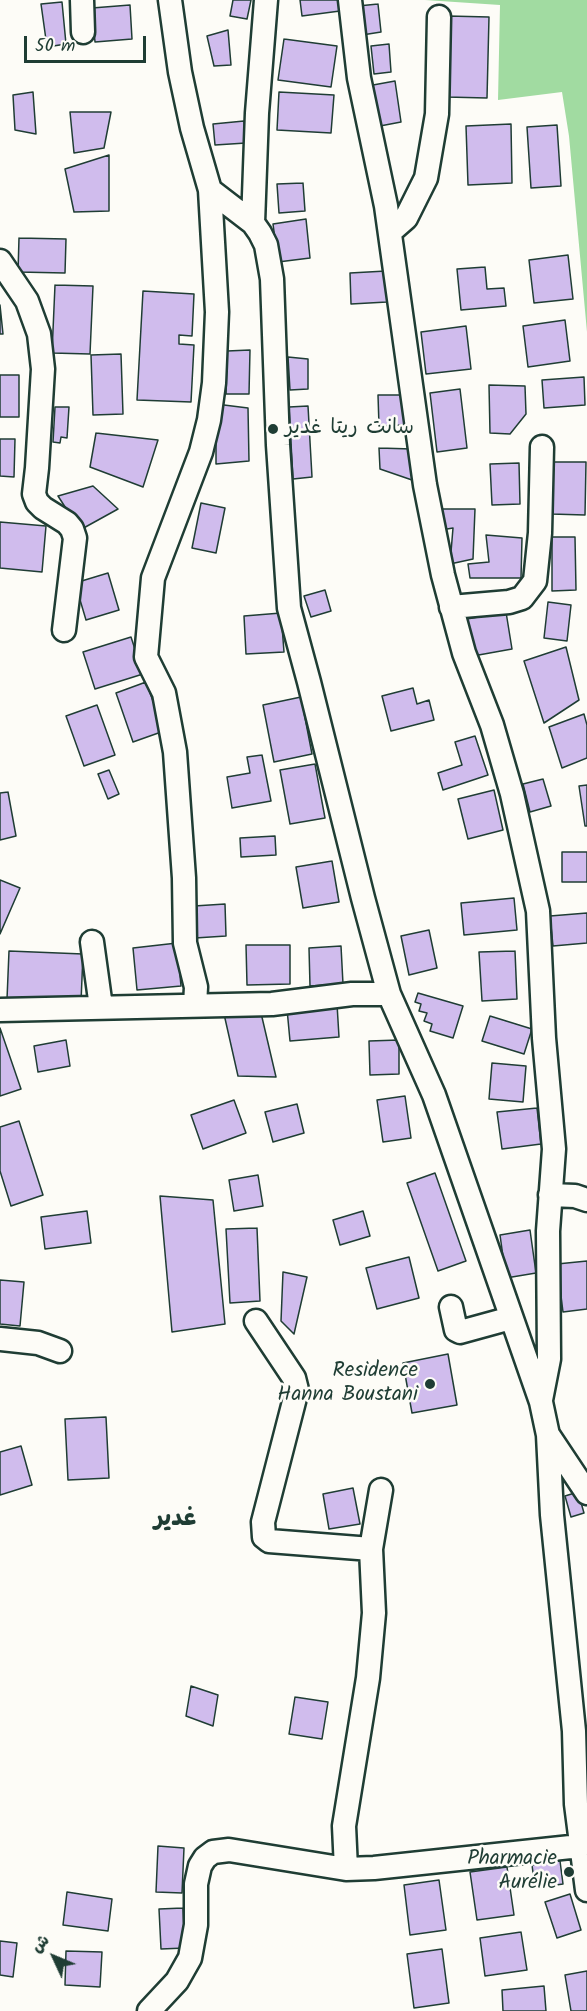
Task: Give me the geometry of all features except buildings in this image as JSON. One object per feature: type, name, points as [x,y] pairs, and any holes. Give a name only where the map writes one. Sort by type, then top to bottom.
[{"type":"street","points":[[82,0],[83,32]]},
{"type":"street","points":[[170,0],[180,72],[192,128],[210,190],[217,312],[214,383],[210,411],[201,452],[153,578],[146,657],[165,693],[175,752],[183,857],[185,943],[196,987],[195,1005]]},
{"type":"street","points":[[253,223],[257,113],[266,0]]},
{"type":"street","points":[[350,0],[359,78],[369,132],[381,177],[390,232],[425,485],[451,607],[464,653],[492,725],[512,794],[538,911],[544,1038],[554,1149],[548,1231],[549,1359],[541,1402]]},
{"type":"street","points":[[390,232],[406,218],[426,178],[437,114],[439,17]]},
{"type":"street","points":[[210,190],[253,223],[266,245],[272,279],[278,445],[289,608],[389,994],[434,1095],[541,1402],[548,1435],[552,1515],[574,1731],[576,1804],[587,1890]]},
{"type":"street","points":[[0,261],[27,301],[39,334],[42,369],[34,494],[37,502],[67,523],[75,538],[64,630]]},
{"type":"street","points":[[451,607],[509,602],[522,598],[535,581],[540,533],[542,447]]},
{"type":"street","points":[[92,942],[101,1007]]},
{"type":"street","points":[[0,1010],[272,1004],[352,994],[389,994]]},
{"type":"street","points":[[550,1196],[576,1196],[587,1200]]},
{"type":"street","points":[[451,1307],[456,1330],[460,1332],[511,1318]]},
{"type":"street","points":[[256,1321],[289,1369],[297,1390],[263,1521],[264,1537],[269,1541],[371,1549]]},
{"type":"street","points":[[0,1339],[38,1343],[60,1351]]},
{"type":"street","points":[[548,1435],[587,1493]]},
{"type":"street","points":[[346,1869],[344,1826],[368,1678],[374,1613],[371,1549],[381,1490]]},
{"type":"street","points":[[149,2011],[177,1981],[190,1958],[196,1925],[196,1884],[200,1866],[213,1852],[229,1850],[346,1869],[427,1863],[580,1846]]},
{"type":"green space","points":[[425,0],[587,0],[587,332],[569,136],[562,92],[498,100],[500,5]]},
{"type":"place","name":"سانت ريتا غدير","points":[[273,429]]},
{"type":"place","name":"Residence Hanna Boustani","points":[[430,1384]]},
{"type":"place","name":"Pharmacie Aurélie","points":[[569,1872]]},
{"type":"district","name":"غدير","points":[[175,1521]]}]
